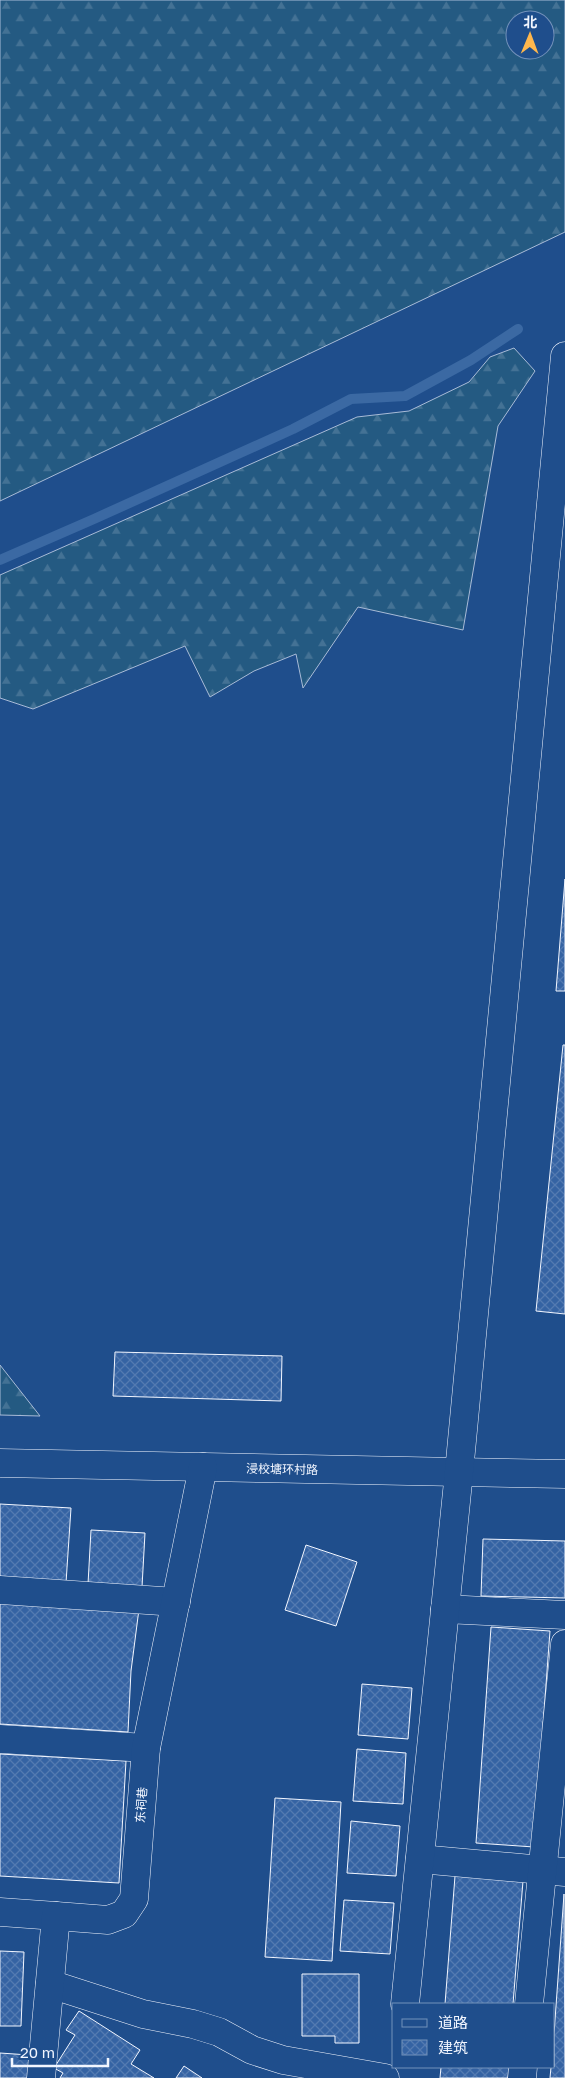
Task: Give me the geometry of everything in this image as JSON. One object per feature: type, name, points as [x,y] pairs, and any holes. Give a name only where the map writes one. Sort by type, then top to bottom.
[{"type":"street","points":[[405,2003],[459,1472],[565,356]]},
{"type":"street","name":"浸校塘环村路","points":[[0,1463],[565,1474]]},
{"type":"street","name":"东祠巷","points":[[0,1912],[108,1920],[124,1914],[134,1899],[146,1748],[203,1467]]},
{"type":"street","points":[[0,1590],[176,1602]]},
{"type":"street","points":[[445,1609],[565,1616]]},
{"type":"street","points":[[529,2003],[554,1871],[565,1644]]},
{"type":"street","points":[[0,1739],[146,1748]]},
{"type":"street","points":[[420,1859],[554,1871]]},
{"type":"street","points":[[42,2078],[56,1916]]},
{"type":"street","points":[[50,1984],[144,2014],[211,2029],[252,2050],[284,2060],[385,2078]]},
{"type":"green space","points":[[0,0],[565,0],[565,232],[0,501]]},
{"type":"green space","points":[[514,348],[535,371],[498,426],[463,630],[358,607],[303,688],[296,654],[254,671],[210,697],[185,646],[33,709],[0,698],[0,575],[357,417],[409,411],[469,382],[490,357]]},
{"type":"green space","points":[[0,1365],[40,1416],[0,1415]]},
{"type":"building","points":[[565,879],[565,991],[556,991]]},
{"type":"building","points":[[563,1045],[565,1045],[565,1314],[536,1311]]},
{"type":"building","points":[[115,1352],[282,1356],[281,1401],[113,1396]]},
{"type":"building","points":[[0,1504],[71,1508],[66,1583],[0,1579]]},
{"type":"building","points":[[91,1530],[145,1533],[142,1587],[88,1584]]},
{"type":"building","points":[[483,1539],[565,1541],[565,1598],[481,1596]]},
{"type":"building","points":[[306,1545],[357,1562],[336,1626],[285,1610]]},
{"type":"building","points":[[0,1600],[139,1609],[131,1671],[128,1732],[0,1724]]},
{"type":"building","points":[[491,1627],[550,1631],[534,1847],[476,1843]]},
{"type":"building","points":[[362,1684],[412,1688],[408,1739],[358,1735]]},
{"type":"building","points":[[357,1749],[406,1753],[403,1804],[353,1801]]},
{"type":"building","points":[[0,1754],[126,1761],[119,1883],[0,1876]]},
{"type":"building","points":[[275,1798],[341,1802],[332,1961],[265,1957]]},
{"type":"building","points":[[351,1821],[400,1826],[396,1876],[347,1873]]},
{"type":"building","points":[[455,1876],[523,1881],[513,2003],[445,2003]]},
{"type":"building","points":[[564,1894],[565,2078],[550,2078],[551,2068],[555,2068],[555,2020]]},
{"type":"building","points":[[344,1900],[394,1903],[390,1954],[340,1951]]},
{"type":"building","points":[[0,1951],[24,1952],[21,2026],[0,2026]]},
{"type":"building","points":[[302,1974],[359,1974],[359,2043],[335,2043],[335,2036],[302,2036]]},
{"type":"building","points":[[79,2011],[140,2050],[131,2064],[154,2078],[60,2078],[63,2073],[54,2068],[75,2035],[66,2030]]},
{"type":"building","points":[[0,2053],[29,2055],[28,2078],[0,2078]]},
{"type":"building","points":[[184,2066],[202,2078],[176,2078]]},
{"type":"building","points":[[441,2068],[509,2068],[508,2078],[440,2078]]},
{"type":"waterway","points":[[0,560],[293,429],[351,399],[405,396],[471,360],[518,329]]}]
